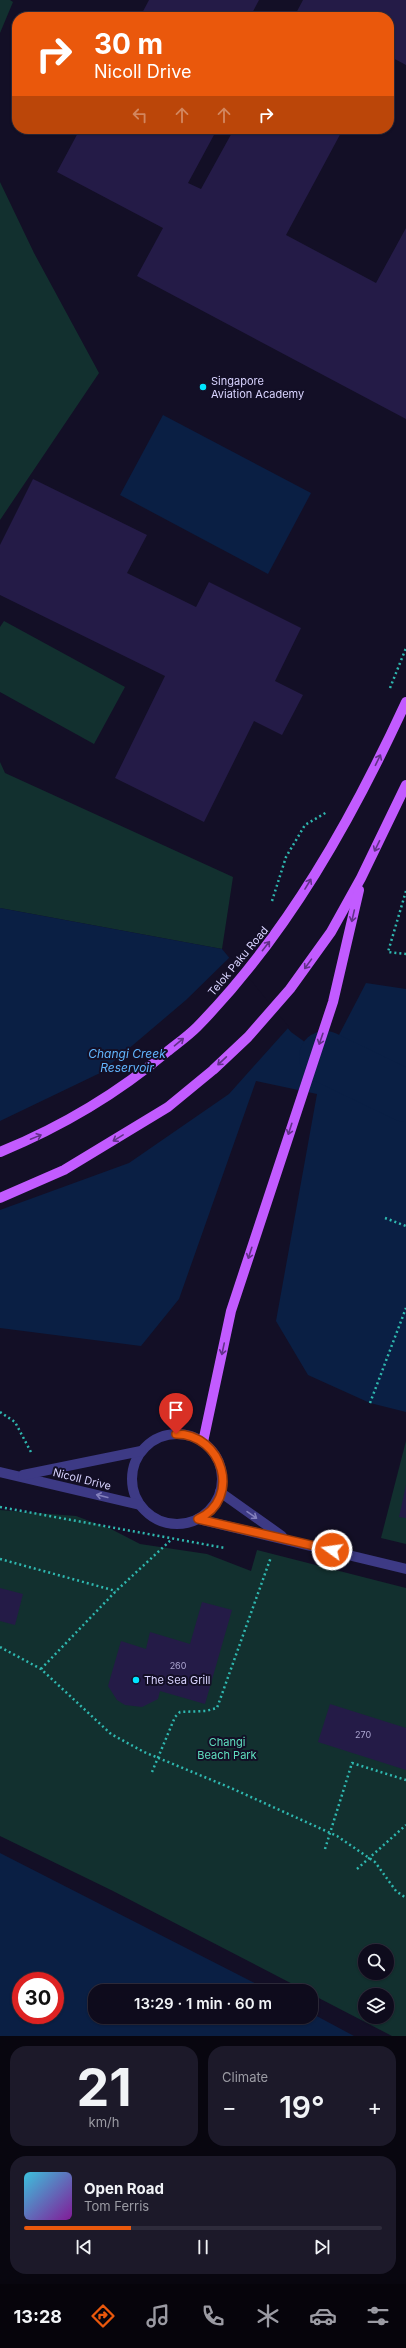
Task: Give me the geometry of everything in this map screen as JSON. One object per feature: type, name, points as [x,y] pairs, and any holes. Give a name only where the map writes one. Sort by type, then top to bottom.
[{"type":"main road","name":"Telok Paku Road","points":[[0,1152],[44,1134],[103,1100],[152,1065],[196,1028],[240,979],[288,917],[361,795],[406,702]]},
{"type":"main road","points":[[0,1198],[64,1170],[168,1107],[213,1070],[248,1037],[290,989],[331,932],[362,878],[406,785]]},
{"type":"main road","points":[[203,1442],[231,1311],[302,1092],[333,1002],[362,878]]},
{"type":"street","name":"Nicoll Drive","points":[[175,1434],[189,1435],[203,1442],[215,1453],[220,1464],[223,1479],[220,1492],[211,1509],[198,1519],[184,1523],[168,1523],[153,1517],[140,1505],[134,1495],[132,1478],[133,1467],[141,1451],[156,1439],[175,1434]]},
{"type":"street","name":"Nicoll Drive","points":[[19,1476],[141,1451]]},
{"type":"street","name":"Nicoll Drive","points":[[0,1472],[140,1505]]},
{"type":"street","name":"Nicoll Drive","points":[[220,1492],[287,1540]]},
{"type":"street","name":"Nicoll Drive","points":[[198,1519],[406,1569]]},
{"type":"path","points":[[388,693],[406,648]]},
{"type":"path","points":[[271,905],[286,857],[305,825],[333,808]]},
{"type":"path","points":[[406,891],[388,952],[406,954]]},
{"type":"path","points":[[384,1218],[406,1226]]},
{"type":"path","points":[[370,1403],[406,1308]]},
{"type":"path","points":[[0,1412],[16,1422],[42,1472]]},
{"type":"path","points":[[0,1507],[228,1549]]},
{"type":"path","points":[[41,1669],[116,1592],[172,1539]]},
{"type":"path","points":[[152,1772],[157,1756],[172,1724],[180,1712],[206,1711],[216,1708],[272,1554],[265,1553]]},
{"type":"path","points":[[0,1560],[116,1592]]},
{"type":"path","points":[[0,1647],[41,1669],[111,1734],[144,1752],[157,1756],[330,1833],[375,1862],[396,1891],[406,1898]]},
{"type":"path","points":[[325,1849],[352,1763],[406,1780]]},
{"type":"path","points":[[357,1869],[368,1857],[406,1825]]},
{"type":"green space","points":[[0,0],[10,0],[13,2],[0,33]]},
{"type":"green space","points":[[0,182],[34,253],[99,373],[0,520]]},
{"type":"green space","points":[[4,621],[125,687],[94,744],[0,692],[0,627]]},
{"type":"green space","points":[[0,762],[5,773],[233,877],[222,949],[0,908]]},
{"type":"green space","points":[[406,1441],[406,1544],[381,1538]]},
{"type":"green space","name":"Changi Beach Park","points":[[0,1510],[76,1516],[111,1529],[140,1544],[207,1554],[251,1571],[257,1550],[406,1588],[406,2036],[392,2036],[369,2024],[394,2024],[394,1988],[358,1988],[358,2018],[318,1998],[318,1984],[292,1984],[113,1891],[0,1836]]},
{"type":"water","points":[[163,415],[311,493],[268,574],[120,495]]},
{"type":"water","name":"Changi Creek Reservoir","points":[[0,908],[222,949],[291,1032],[327,1058],[366,983],[406,989],[406,1412],[370,1403],[308,1375],[276,1321],[317,1094],[256,1081],[179,1299],[141,1346],[0,1328]]},
{"type":"water","points":[[0,1853],[256,1984],[88,1984],[88,2024],[318,2024],[318,2017],[354,2036],[0,2036]]},
{"type":"pier","points":[[231,956],[289,1027],[229,1094],[129,1163],[0,1210],[0,1121],[100,1073],[186,1000]]},
{"type":"building","points":[[149,0],[259,0],[253,12],[143,12]]},
{"type":"building","points":[[303,0],[406,0],[406,65],[394,59],[394,12],[297,12]]},
{"type":"building","points":[[77,134],[214,134],[188,183],[201,189],[231,134],[340,134],[286,235],[376,283],[406,228],[406,419],[137,276],[163,228],[57,172]]},
{"type":"building","points":[[33,479],[147,535],[127,573],[196,607],[209,582],[301,628],[275,681],[303,695],[282,735],[254,721],[204,822],[115,778],[165,676],[0,595],[0,545]]},
{"type":"building","points":[[406,1485],[406,1518],[399,1517]]},
{"type":"building","points":[[0,1588],[23,1594],[15,1625],[0,1621]]},
{"type":"building","points":[[202,1602],[232,1610],[205,1704],[160,1691],[158,1699],[142,1707],[125,1705],[117,1700],[108,1686],[121,1641],[146,1649],[150,1632],[190,1644]]},
{"type":"building","points":[[330,1704],[406,1728],[406,1770],[318,1742]]},
{"type":"waterway","points":[[325,1057],[406,1096]]},
{"type":"place","name":"Singapore Aviation Academy","points":[[203,387]]},
{"type":"place","name":"The Sea Grill","points":[[136,1680]]},
{"type":"route","points":[[176,1434],[189,1435],[208,1445],[208,1447],[215,1453],[222,1470],[222,1489],[218,1500],[208,1512],[198,1519],[332,1550]]}]
